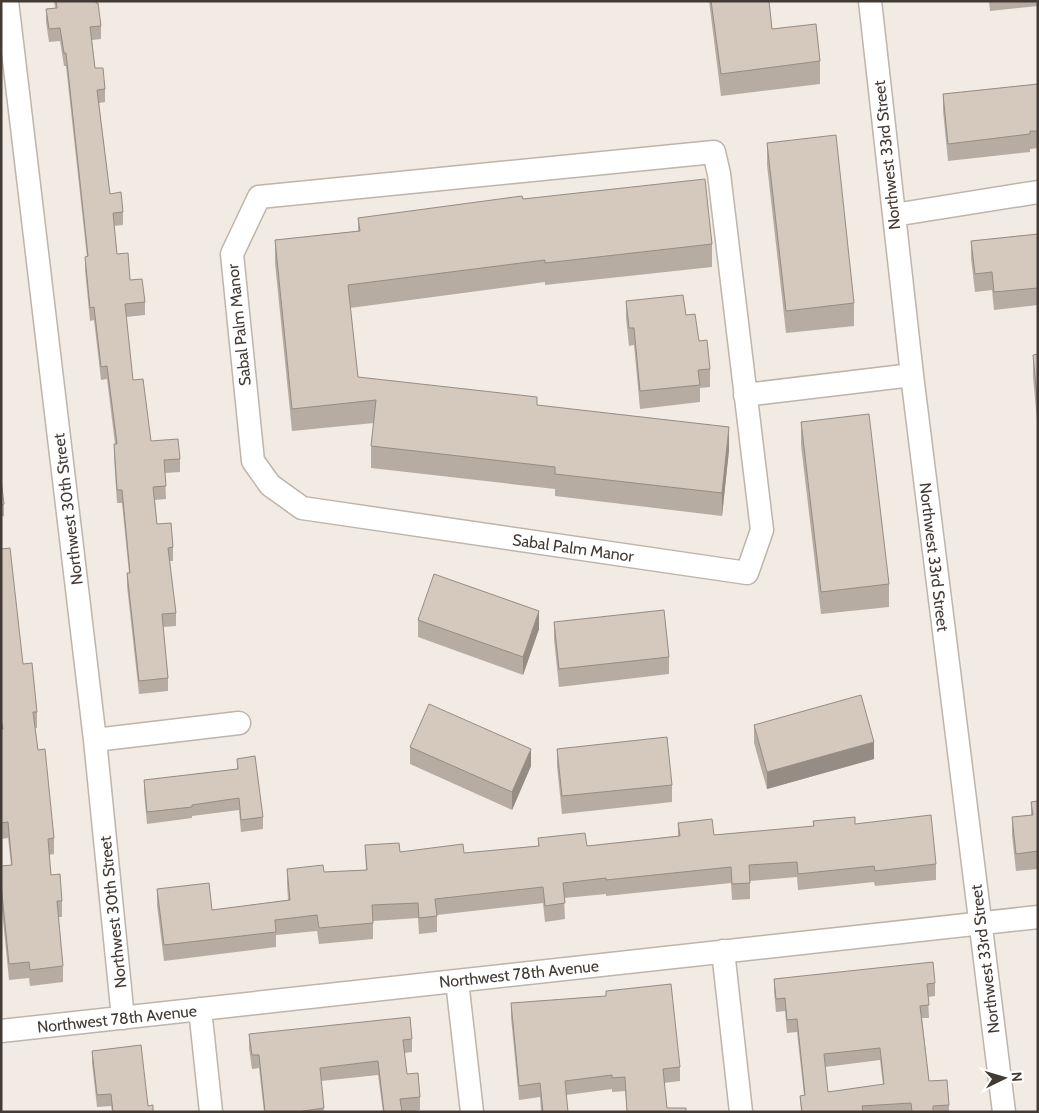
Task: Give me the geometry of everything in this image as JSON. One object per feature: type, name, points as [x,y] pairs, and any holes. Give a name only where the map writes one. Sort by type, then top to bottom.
[{"type":"street","name":"Northwest 30th Street","points":[[8,1],[95,740],[123,1018]]},
{"type":"street","name":"Northwest 33rd Street","points":[[870,1],[912,376],[1004,1112]]},
{"type":"street","name":"Sabal Palm Manor","points":[[714,152],[719,174],[745,395],[762,530],[747,573],[302,508],[270,485],[254,461],[232,254],[259,197],[714,152]]},
{"type":"street","points":[[894,215],[1038,192]]},
{"type":"street","points":[[745,395],[912,376]]},
{"type":"street","points":[[95,740],[239,723]]},
{"type":"street","name":"Northwest 78th Avenue","points":[[1,1031],[1038,917]]},
{"type":"street","points":[[723,951],[740,1112]]},
{"type":"street","points":[[457,981],[472,1112]]},
{"type":"street","points":[[200,1009],[211,1112]]},
{"type":"building","points":[[56,1],[96,1],[98,3],[101,26],[90,27],[95,68],[103,68],[105,89],[97,90],[110,194],[121,192],[123,212],[113,213],[117,254],[128,253],[130,280],[142,279],[145,302],[125,304],[133,380],[143,379],[151,441],[178,439],[180,459],[164,460],[166,486],[153,487],[157,524],[171,523],[173,547],[168,548],[176,613],[162,614],[168,678],[139,681],[127,573],[130,573],[122,490],[117,490],[114,444],[117,444],[107,366],[101,367],[94,307],[90,308],[85,257],[88,256],[66,53],[64,53],[60,28],[49,29],[46,9],[57,8]]},
{"type":"building","points":[[711,1],[769,1],[772,29],[816,24],[820,61],[721,74]]},
{"type":"building","points":[[1038,84],[1038,131],[1030,131],[1030,134],[948,144],[943,94]]},
{"type":"building","points":[[836,135],[854,303],[786,311],[767,143]]},
{"type":"building","points":[[705,179],[712,244],[545,263],[545,260],[348,285],[358,377],[537,397],[537,405],[729,427],[722,493],[555,474],[555,467],[371,446],[376,400],[292,409],[275,240],[360,231],[358,218],[522,196],[523,199]]},
{"type":"building","points":[[1038,234],[1038,288],[994,292],[992,272],[975,274],[971,241]]},
{"type":"building","points":[[683,295],[686,315],[695,314],[699,341],[707,340],[710,369],[698,370],[700,385],[640,391],[634,328],[629,328],[626,301]]},
{"type":"building","points":[[1038,354],[1038,408],[1033,355]]},
{"type":"building","points":[[869,414],[889,584],[821,592],[801,422]]},
{"type":"building","points":[[1,479],[4,504],[1,505]]},
{"type":"building","points":[[10,548],[23,664],[32,663],[37,712],[33,712],[38,750],[45,749],[54,838],[48,839],[51,875],[60,874],[62,901],[57,901],[63,966],[30,970],[29,962],[9,964],[1,884],[1,866],[12,865],[8,822],[1,823],[1,729],[3,729],[1,718],[1,549]]},
{"type":"building","points":[[434,574],[539,611],[523,657],[418,620]]},
{"type":"building","points":[[664,610],[669,657],[559,669],[554,622]]},
{"type":"building","points":[[861,695],[874,742],[767,772],[754,725]]},
{"type":"building","points":[[429,704],[531,749],[512,792],[410,747]]},
{"type":"building","points":[[667,737],[672,785],[562,796],[557,749]]},
{"type":"building","points":[[255,756],[263,817],[241,820],[239,798],[192,805],[192,807],[147,812],[144,780],[238,769],[237,759]]},
{"type":"building","points":[[1038,801],[1038,851],[1016,854],[1012,817],[1033,815],[1031,802]]},
{"type":"building","points":[[931,815],[936,864],[875,871],[874,866],[798,874],[797,862],[749,865],[750,883],[732,884],[731,867],[606,880],[606,878],[563,883],[565,903],[545,906],[543,887],[435,899],[437,916],[419,918],[418,903],[372,905],[373,923],[319,928],[317,915],[275,920],[276,932],[164,945],[157,889],[209,883],[212,910],[290,900],[287,869],[323,865],[324,872],[367,870],[365,845],[399,843],[400,852],[463,844],[464,853],[539,846],[538,838],[585,833],[587,846],[680,836],[678,823],[712,819],[714,835],[814,826],[813,821],[855,817],[855,824]]},
{"type":"building","points":[[933,962],[935,983],[927,984],[929,1005],[920,1006],[929,1081],[947,1080],[949,1105],[933,1106],[933,1112],[912,1112],[911,1103],[862,1106],[863,1112],[802,1112],[800,1096],[805,1095],[797,1019],[787,1020],[785,998],[776,999],[774,979]],"holes":[[[880,1048],[884,1084],[828,1092],[824,1054]]]},
{"type":"building","points":[[671,984],[680,1067],[663,1069],[667,1108],[686,1108],[686,1112],[627,1112],[625,1077],[612,1078],[612,1075],[565,1081],[568,1112],[543,1112],[540,1083],[519,1086],[511,1003],[606,996],[606,991]]},
{"type":"building","points":[[410,1017],[412,1039],[403,1040],[407,1074],[418,1073],[420,1097],[400,1099],[402,1112],[384,1112],[378,1061],[320,1068],[324,1108],[304,1112],[265,1112],[259,1055],[252,1055],[249,1034]]},
{"type":"building","points":[[141,1045],[148,1106],[153,1105],[153,1112],[113,1112],[111,1094],[97,1095],[92,1051]]}]
